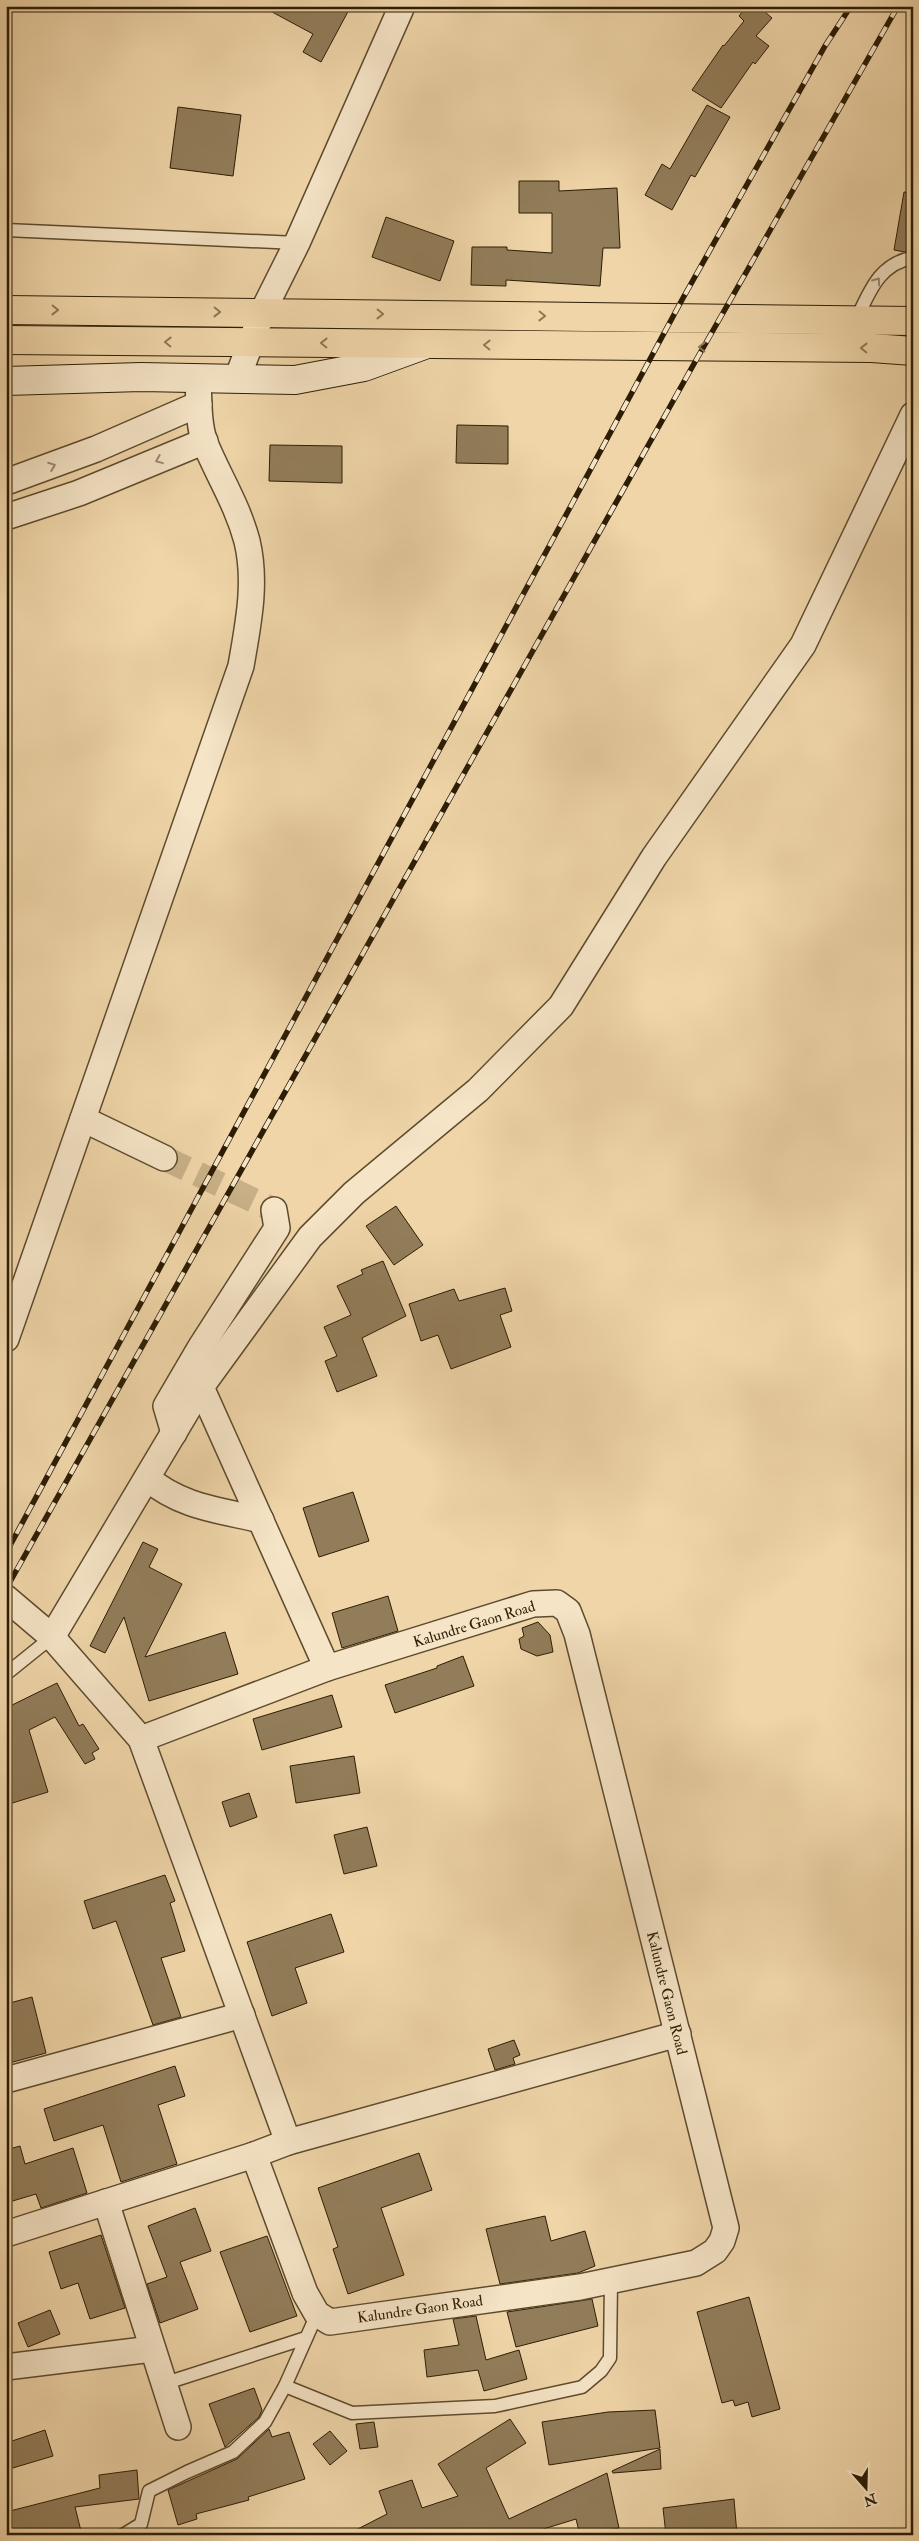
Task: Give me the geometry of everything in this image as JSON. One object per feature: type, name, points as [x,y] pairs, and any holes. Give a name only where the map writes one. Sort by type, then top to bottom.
[{"type":"highway","points":[[6,310],[913,321]]},
{"type":"highway","points":[[6,340],[872,348],[913,351]]},
{"type":"street","points":[[237,379],[262,313],[297,243],[402,6]]},
{"type":"street","points":[[91,341],[91,378]]},
{"type":"street","points":[[6,482],[96,449],[198,391],[237,379],[295,380],[364,367],[427,344]]},
{"type":"street","points":[[6,381],[91,378],[198,391]]},
{"type":"street","points":[[6,1339],[241,666],[252,598],[252,573],[247,542],[234,501],[205,441],[198,391]]},
{"type":"street","points":[[52,1637],[202,1387],[310,1237],[354,1193],[478,1090],[561,1006],[654,857],[803,645],[913,415]]},
{"type":"street","points":[[6,517],[79,493],[205,441]]},
{"type":"street","points":[[83,1119],[164,1158]]},
{"type":"street","points":[[174,1433],[166,1406],[200,1348],[277,1228],[274,1210]]},
{"type":"street","points":[[202,1387],[327,1668]]},
{"type":"street","points":[[147,1478],[162,1490],[184,1502],[261,1520]]},
{"type":"street","points":[[6,1598],[52,1637],[141,1740],[288,2142]]},
{"type":"street","name":"Kalundre Gaon Road","points":[[141,1740],[327,1668],[533,1604],[557,1603],[568,1611],[577,1634],[726,2228],[722,2241],[715,2251],[696,2263],[580,2287],[330,2322],[316,2314]]},
{"type":"street","points":[[6,2080],[242,2015]]},
{"type":"street","points":[[6,2234],[254,2156],[288,2142],[678,2034]]},
{"type":"street","points":[[254,2156],[305,2293],[316,2314]]},
{"type":"street","points":[[106,2202],[178,2426]]},
{"type":"street","points":[[6,2367],[152,2349]]},
{"type":"lane","points":[[6,230],[297,243]]},
{"type":"lane","points":[[856,320],[879,276],[889,267],[903,259],[913,258]]},
{"type":"lane","points":[[6,1674],[52,1637]]},
{"type":"lane","points":[[285,2386],[352,2413],[495,2406],[582,2387],[601,2371],[610,2358],[611,2281]]},
{"type":"lane","points":[[124,2535],[141,2524],[149,2492],[186,2472],[233,2452],[265,2422],[285,2386],[316,2314]]},
{"type":"lane","points":[[163,2384],[306,2338]]},
{"type":"building","points":[[261,6],[351,6],[321,62],[303,52],[313,34]]},
{"type":"building","points":[[747,6],[758,6],[772,18],[756,36],[769,46],[755,64],[753,62],[721,108],[692,90],[723,45],[744,21],[739,16]]},
{"type":"building","points":[[707,105],[730,117],[695,177],[691,175],[672,210],[645,195],[662,164],[670,169]]},
{"type":"building","points":[[178,107],[241,115],[233,176],[170,168]]},
{"type":"building","points":[[519,181],[559,181],[559,191],[617,188],[620,248],[603,248],[600,286],[506,280],[506,286],[471,285],[472,247],[507,247],[507,250],[552,253],[552,213],[519,213]]},
{"type":"building","points":[[904,192],[913,193],[913,250],[905,252],[894,250]]},
{"type":"building","points":[[386,217],[454,241],[440,281],[372,257]]},
{"type":"building","points":[[457,425],[508,426],[508,464],[456,463]]},
{"type":"building","points":[[270,445],[342,446],[342,483],[269,481]]},
{"type":"building","points":[[396,1206],[423,1245],[394,1265],[366,1226]]},
{"type":"building","points":[[383,1261],[406,1316],[362,1338],[377,1376],[337,1392],[325,1361],[337,1356],[324,1327],[351,1315],[337,1286],[363,1274],[361,1270]]},
{"type":"building","points":[[505,1288],[512,1311],[500,1315],[511,1347],[451,1369],[438,1335],[421,1341],[409,1304],[454,1289],[459,1301]]},
{"type":"building","points":[[353,1492],[369,1541],[319,1557],[303,1508]]},
{"type":"building","points":[[143,1542],[158,1549],[149,1567],[182,1584],[145,1657],[225,1632],[238,1674],[149,1701],[124,1617],[105,1653],[90,1646]]},
{"type":"building","points":[[388,1596],[398,1631],[342,1648],[332,1613]]},
{"type":"building","points":[[538,1622],[550,1635],[553,1652],[537,1656],[521,1649],[519,1639],[524,1636],[522,1628]]},
{"type":"building","points":[[463,1656],[474,1686],[395,1713],[385,1685],[437,1668],[437,1666]]},
{"type":"building","points":[[57,1683],[79,1726],[83,1724],[99,1749],[92,1753],[95,1759],[85,1764],[55,1717],[29,1730],[48,1792],[6,1805],[6,1708]]},
{"type":"building","points":[[332,1695],[342,1727],[262,1750],[253,1719]]},
{"type":"building","points":[[354,1756],[360,1793],[296,1803],[290,1766]]},
{"type":"building","points":[[249,1793],[257,1817],[230,1827],[222,1802]]},
{"type":"building","points":[[367,1827],[377,1866],[344,1874],[334,1835]]},
{"type":"building","points":[[165,1875],[175,1901],[170,1903],[185,1951],[161,1958],[181,2017],[153,2025],[116,1921],[93,1929],[84,1901]]},
{"type":"building","points":[[331,1914],[344,1952],[295,1968],[307,2003],[272,2016],[247,1942]]},
{"type":"building","points":[[32,1997],[46,2053],[6,2064],[6,2004]]},
{"type":"building","points":[[514,2040],[520,2055],[513,2058],[515,2064],[495,2070],[488,2049]]},
{"type":"building","points":[[175,2066],[185,2096],[158,2105],[177,2164],[121,2182],[103,2125],[54,2141],[44,2109]]},
{"type":"building","points":[[20,2146],[25,2164],[73,2148],[87,2193],[41,2208],[36,2194],[6,2203],[6,2150]]},
{"type":"building","points":[[419,2153],[432,2190],[381,2208],[404,2275],[348,2294],[333,2249],[338,2247],[318,2188]]},
{"type":"building","points":[[195,2208],[211,2251],[180,2262],[198,2309],[160,2323],[147,2284],[167,2277],[148,2226]]},
{"type":"building","points":[[545,2216],[551,2241],[585,2231],[595,2266],[578,2273],[500,2284],[486,2229]]},
{"type":"building","points":[[101,2235],[125,2308],[90,2319],[78,2283],[61,2289],[49,2252]]},
{"type":"building","points":[[267,2236],[297,2316],[250,2332],[220,2252]]},
{"type":"building","points":[[749,2297],[780,2409],[752,2417],[748,2402],[735,2406],[733,2400],[722,2403],[697,2312]]},
{"type":"building","points":[[592,2299],[598,2326],[516,2347],[507,2312]]},
{"type":"building","points":[[50,2310],[60,2334],[28,2347],[18,2323]]},
{"type":"building","points":[[476,2316],[486,2360],[519,2350],[527,2379],[484,2391],[478,2370],[427,2377],[424,2350],[459,2345],[453,2319]]},
{"type":"building","points":[[254,2388],[262,2410],[259,2417],[225,2447],[209,2404]]},
{"type":"building","points":[[655,2410],[660,2448],[549,2465],[542,2422],[608,2412]]},
{"type":"building","points":[[510,2419],[526,2443],[486,2468],[509,2519],[607,2473],[619,2528],[580,2535],[576,2519],[524,2535],[346,2535],[387,2514],[379,2491],[412,2480],[422,2508],[458,2496],[438,2464]]},
{"type":"building","points":[[374,2422],[378,2447],[360,2449],[356,2424]]},
{"type":"building","points":[[269,2429],[272,2437],[289,2432],[305,2479],[248,2497],[249,2500],[196,2514],[197,2519],[178,2525],[168,2490],[237,2459]]},
{"type":"building","points":[[45,2430],[53,2456],[6,2470],[6,2443]]},
{"type":"building","points":[[330,2431],[347,2451],[330,2465],[313,2444]]},
{"type":"building","points":[[660,2449],[661,2469],[613,2473],[612,2471]]},
{"type":"building","points":[[137,2470],[139,2499],[75,2507],[82,2535],[6,2535],[6,2512],[100,2488],[99,2475]]},
{"type":"building","points":[[734,2499],[737,2535],[666,2535],[663,2508]]},
{"type":"tunnel","points":[[164,1158],[274,1210]]},
{"type":"railway","points":[[6,1553],[683,298],[825,46],[851,6]]},
{"type":"railway","points":[[6,1589],[695,362],[898,6]]}]
